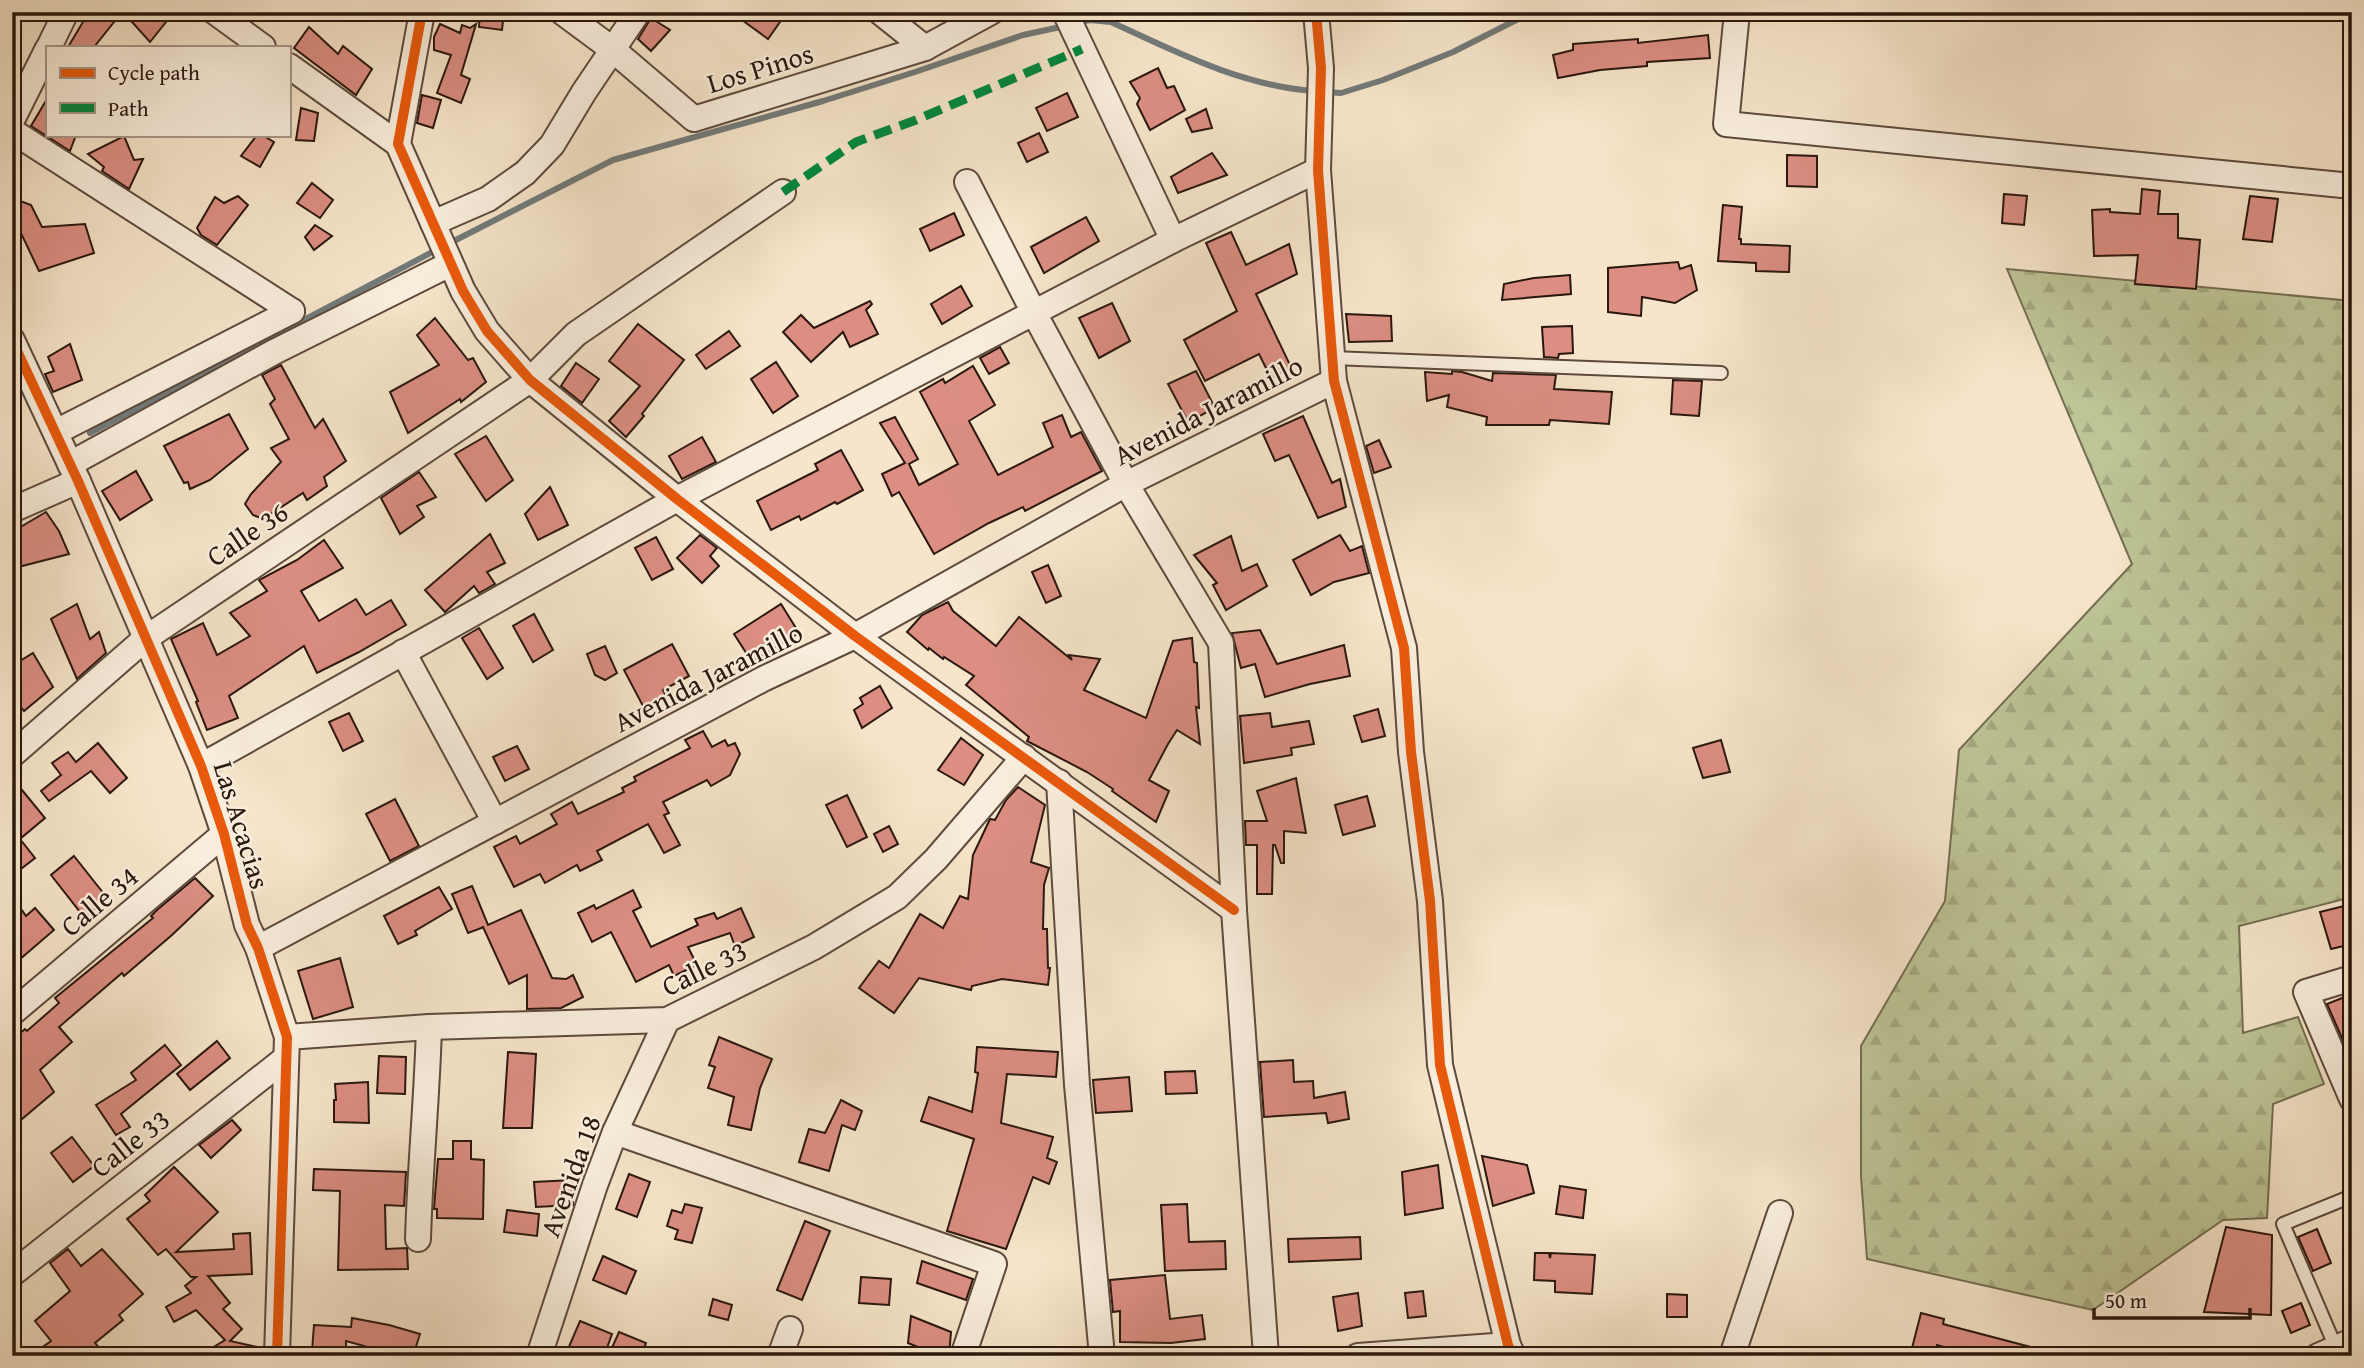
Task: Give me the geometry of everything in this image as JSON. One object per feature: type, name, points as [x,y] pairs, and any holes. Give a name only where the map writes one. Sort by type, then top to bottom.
[{"type":"street","points":[[49,46],[66,12]]},
{"type":"street","points":[[215,12],[262,46]]},
{"type":"street","points":[[398,144],[422,12]]},
{"type":"street","name":"Los Pinos","points":[[562,12],[612,49],[694,118],[925,48]]},
{"type":"street","points":[[12,510],[274,352],[442,245],[488,199],[525,173],[552,145],[638,12]]},
{"type":"street","points":[[880,12],[925,48],[991,12]]},
{"type":"street","points":[[1065,12],[1173,240]]},
{"type":"street","points":[[1316,12],[1321,68],[1318,170],[1333,370],[1404,648],[1410,752],[1430,901],[1440,1065],[1511,1350],[1358,1356]]},
{"type":"street","points":[[1737,12],[1726,124],[2352,186]]},
{"type":"street","points":[[12,120],[46,53]]},
{"type":"street","points":[[290,67],[398,144],[442,245],[487,331],[530,380],[677,499],[855,636],[1234,910]]},
{"type":"street","points":[[12,131],[292,311],[56,432]]},
{"type":"street","points":[[201,766],[677,499],[1173,240],[1318,170]]},
{"type":"street","points":[[967,181],[1033,312],[1126,484],[1221,643],[1234,910],[1266,1356]]},
{"type":"street","name":"Calle 36","points":[[12,755],[146,638],[530,380],[576,334],[783,192]]},
{"type":"street","name":"Las Acacias","points":[[12,340],[74,472],[201,766],[224,834],[247,925],[258,948],[286,1048],[277,1356]]},
{"type":"street","name":"Avenida Jaramillo","points":[[258,948],[763,679],[855,636],[1333,370]]},
{"type":"street","points":[[403,652],[495,822]]},
{"type":"street","name":"Calle 33","points":[[15,1265],[286,1048],[429,1027],[667,1020],[814,947],[897,897],[936,859],[1024,757]]},
{"type":"street","points":[[1059,782],[1077,1085],[1102,1356]]},
{"type":"street","name":"Calle 34","points":[[14,1009],[224,834]]},
{"type":"street","points":[[2352,978],[2306,992],[2352,1099]]},
{"type":"street","name":"Avenida 18","points":[[539,1356],[615,1132],[667,1020]]},
{"type":"street","points":[[418,1239],[428,1097],[429,1027]]},
{"type":"street","points":[[615,1132],[994,1264],[963,1356]]},
{"type":"street","points":[[1732,1356],[1780,1213]]},
{"type":"street","points":[[780,1356],[790,1329]]},
{"type":"lane","points":[[1333,370],[1721,373]]},
{"type":"lane","points":[[2339,1349],[2283,1224],[2352,1196]]},
{"type":"green space","points":[[2007,269],[2352,301],[2352,897],[2239,926],[2243,1033],[2298,1017],[2324,1084],[2273,1104],[2267,1218],[2223,1220],[2093,1310],[1867,1259],[1861,1176],[1861,1046],[1945,901],[1959,750],[2132,564]]},
{"type":"building","points":[[89,12],[122,12],[95,46],[69,46]]},
{"type":"building","points":[[123,12],[174,12],[150,42]]},
{"type":"building","points":[[480,12],[504,12],[502,30],[479,27]]},
{"type":"building","points":[[731,12],[787,12],[768,39]]},
{"type":"building","points":[[651,18],[670,30],[651,51],[638,39]]},
{"type":"building","points":[[440,24],[460,33],[462,25],[470,28],[476,24],[461,75],[470,79],[461,103],[437,93],[451,55],[434,50],[434,37]]},
{"type":"building","points":[[309,27],[338,54],[343,46],[372,69],[356,95],[294,48]]},
{"type":"building","points":[[1708,35],[1710,58],[1647,62],[1647,66],[1600,70],[1558,78],[1553,55],[1573,50],[1573,44],[1638,39],[1638,43]]},
{"type":"building","points":[[1158,68],[1167,88],[1174,86],[1185,110],[1150,130],[1137,104],[1140,98],[1130,82]]},
{"type":"building","points":[[1067,93],[1078,117],[1047,131],[1036,108]]},
{"type":"building","points":[[422,95],[441,100],[433,128],[417,123]]},
{"type":"building","points":[[46,101],[46,136],[31,126]]},
{"type":"building","points":[[301,108],[318,113],[314,141],[296,140]]},
{"type":"building","points":[[1206,109],[1212,128],[1192,132],[1186,119]]},
{"type":"building","points":[[1039,133],[1048,152],[1027,162],[1018,143]]},
{"type":"building","points":[[47,136],[76,136],[70,151]]},
{"type":"building","points":[[124,136],[134,160],[143,159],[129,189],[102,171],[104,167],[88,154]]},
{"type":"building","points":[[256,136],[264,136],[274,142],[260,167],[241,156]]},
{"type":"building","points":[[1212,153],[1227,175],[1178,193],[1171,177]]},
{"type":"building","points":[[1787,155],[1817,156],[1817,187],[1787,186]]},
{"type":"building","points":[[312,183],[333,200],[320,218],[297,203]]},
{"type":"building","points":[[2142,189],[2160,191],[2158,214],[2178,214],[2178,238],[2200,240],[2196,289],[2135,284],[2138,255],[2094,256],[2092,210],[2110,209],[2110,212],[2140,214]]},
{"type":"building","points":[[2004,194],[2027,196],[2024,225],[2002,223]]},
{"type":"building","points":[[238,196],[248,205],[217,245],[201,235],[197,228],[215,197],[224,203]]},
{"type":"building","points":[[2250,196],[2278,199],[2272,242],[2243,239]]},
{"type":"building","points":[[12,198],[31,205],[42,227],[85,224],[94,253],[39,271],[19,229],[12,229]]},
{"type":"building","points":[[1723,205],[1742,207],[1739,239],[1741,244],[1790,246],[1789,272],[1756,271],[1756,263],[1718,261]]},
{"type":"building","points":[[954,213],[964,235],[930,251],[920,229]]},
{"type":"building","points":[[1086,217],[1099,241],[1044,273],[1031,247]]},
{"type":"building","points":[[315,225],[332,236],[314,250],[305,237]]},
{"type":"building","points":[[1231,232],[1246,265],[1289,244],[1297,274],[1256,294],[1291,367],[1271,378],[1259,354],[1205,381],[1184,340],[1237,311],[1206,243]]},
{"type":"building","points":[[1678,262],[1680,269],[1691,265],[1697,290],[1675,303],[1642,297],[1641,316],[1608,312],[1608,268]]},
{"type":"building","points":[[1570,275],[1571,294],[1502,300],[1504,284]]},
{"type":"building","points":[[961,286],[972,306],[942,324],[931,304]]},
{"type":"building","points":[[870,301],[872,304],[866,310],[878,334],[850,347],[843,332],[811,362],[783,332],[801,315],[814,328]]},
{"type":"building","points":[[1112,303],[1130,341],[1099,358],[1079,318]]},
{"type":"building","points":[[1346,314],[1391,316],[1392,341],[1349,342]]},
{"type":"building","points":[[435,318],[468,360],[473,358],[486,382],[461,402],[460,399],[408,433],[390,392],[439,365],[417,335]]},
{"type":"building","points":[[638,324],[684,360],[626,437],[609,421],[640,386],[609,361]]},
{"type":"building","points":[[1572,326],[1573,353],[1559,354],[1558,358],[1544,357],[1542,327]]},
{"type":"building","points":[[729,331],[740,346],[706,369],[696,355]]},
{"type":"building","points":[[70,344],[82,380],[53,392],[45,374],[54,371],[48,357]]},
{"type":"building","points":[[1000,347],[1009,363],[989,374],[980,358]]},
{"type":"building","points":[[776,362],[798,396],[773,413],[751,379]]},
{"type":"building","points":[[576,363],[599,379],[582,403],[561,386]]},
{"type":"building","points":[[281,365],[315,428],[323,419],[346,461],[324,477],[327,486],[307,500],[303,493],[263,519],[253,515],[245,504],[281,462],[271,448],[289,439],[270,404],[275,399],[262,375]]},
{"type":"building","points":[[973,366],[995,405],[969,421],[998,475],[1053,447],[1043,423],[1062,415],[1071,437],[1081,432],[1102,471],[1025,511],[1023,507],[989,523],[934,554],[899,492],[892,496],[882,474],[905,463],[880,423],[895,417],[918,459],[909,464],[919,485],[958,464],[920,392],[943,379],[945,383]]},
{"type":"building","points":[[1196,371],[1215,408],[1188,422],[1168,384]]},
{"type":"building","points":[[1452,371],[1492,381],[1493,373],[1556,375],[1554,389],[1612,392],[1609,424],[1550,420],[1549,425],[1486,425],[1487,417],[1447,407],[1449,395],[1427,401],[1425,372],[1452,374]]},
{"type":"building","points":[[1673,380],[1702,381],[1699,416],[1671,414]]},
{"type":"building","points":[[229,414],[248,449],[210,480],[190,489],[164,446]]},
{"type":"building","points":[[1303,416],[1332,483],[1340,479],[1346,507],[1318,518],[1289,455],[1275,461],[1263,434]]},
{"type":"building","points":[[486,436],[513,480],[486,501],[455,454]]},
{"type":"building","points":[[702,437],[716,462],[682,479],[669,456]]},
{"type":"building","points":[[1379,440],[1391,467],[1374,473],[1366,446]]},
{"type":"building","points":[[841,450],[863,490],[801,520],[799,516],[771,530],[757,501],[818,470],[815,464]]},
{"type":"building","points":[[136,471],[152,500],[120,520],[102,491]]},
{"type":"building","points":[[419,472],[436,497],[417,506],[424,517],[400,534],[381,498]]},
{"type":"building","points":[[550,487],[568,525],[538,540],[525,514]]},
{"type":"building","points":[[46,512],[59,531],[69,554],[22,566],[12,553],[12,532]]},
{"type":"building","points":[[490,534],[505,563],[487,572],[495,584],[479,593],[474,586],[445,612],[425,590]]},
{"type":"building","points":[[700,535],[717,548],[710,556],[719,566],[702,583],[677,558]]},
{"type":"building","points":[[1340,535],[1350,551],[1362,546],[1369,573],[1334,582],[1311,595],[1293,560]]},
{"type":"building","points":[[1231,536],[1242,571],[1257,564],[1267,586],[1226,610],[1213,585],[1217,583],[1194,555]]},
{"type":"building","points":[[656,537],[673,569],[652,580],[635,548]]},
{"type":"building","points":[[324,540],[343,568],[301,591],[319,621],[356,599],[366,615],[391,600],[406,625],[317,673],[304,646],[229,696],[238,718],[207,730],[196,702],[198,701],[171,639],[203,623],[217,655],[250,636],[230,613],[267,591],[259,580],[297,560]]},
{"type":"building","points":[[1048,565],[1061,596],[1046,603],[1032,572]]},
{"type":"building","points":[[948,602],[953,611],[996,646],[1019,617],[1072,660],[1069,655],[1100,659],[1084,690],[1146,718],[1173,641],[1192,638],[1194,662],[1197,663],[1199,708],[1196,707],[1200,744],[1177,730],[1168,744],[1149,780],[1169,791],[1156,822],[1087,772],[1027,741],[1029,737],[966,685],[974,676],[929,648],[928,650],[907,632],[922,615]]},
{"type":"building","points":[[77,604],[90,639],[99,632],[106,653],[77,679],[51,619]]},
{"type":"building","points":[[781,604],[799,633],[752,662],[734,634]]},
{"type":"building","points":[[534,614],[553,650],[533,662],[513,626]]},
{"type":"building","points":[[479,628],[503,668],[487,679],[462,638]]},
{"type":"building","points":[[1260,630],[1277,664],[1344,645],[1350,676],[1265,697],[1255,664],[1241,668],[1232,633]]},
{"type":"building","points":[[672,644],[689,676],[663,690],[666,696],[644,708],[624,670]]},
{"type":"building","points":[[605,646],[617,673],[605,680],[595,675],[587,654]]},
{"type":"building","points":[[33,653],[53,687],[24,711],[12,695],[12,666]]},
{"type":"building","points":[[880,686],[892,708],[862,728],[854,710],[863,704],[860,698]]},
{"type":"building","points":[[1378,709],[1385,736],[1362,742],[1354,716]]},
{"type":"building","points":[[349,713],[363,741],[343,751],[329,722]]},
{"type":"building","points":[[1270,713],[1272,727],[1309,721],[1314,744],[1291,748],[1292,755],[1244,763],[1240,716]]},
{"type":"building","points":[[703,731],[712,747],[725,740],[728,746],[735,743],[740,754],[730,775],[711,786],[707,780],[663,802],[669,813],[664,815],[680,845],[664,853],[648,824],[597,851],[602,860],[580,871],[577,865],[545,883],[540,874],[514,887],[494,847],[516,836],[520,844],[557,824],[551,814],[572,802],[578,814],[624,792],[622,788],[636,781],[634,777],[690,748],[685,740]]},
{"type":"building","points":[[961,738],[983,755],[964,785],[938,770]]},
{"type":"building","points":[[1721,740],[1730,772],[1703,778],[1693,748]]},
{"type":"building","points":[[98,743],[127,778],[110,793],[91,771],[49,801],[41,791],[61,775],[52,763],[68,752],[76,762]]},
{"type":"building","points":[[517,746],[529,769],[505,781],[493,757]]},
{"type":"building","points":[[1296,778],[1306,833],[1284,831],[1284,863],[1281,863],[1273,845],[1272,894],[1257,894],[1257,845],[1246,845],[1245,821],[1267,821],[1257,791]]},
{"type":"building","points":[[1018,787],[1045,805],[1031,862],[1049,868],[1044,885],[1043,929],[1047,929],[1050,968],[1048,985],[1002,979],[972,986],[971,990],[919,978],[894,1013],[859,988],[879,961],[889,968],[920,914],[943,928],[960,896],[968,899],[973,855],[990,819],[995,820],[1006,800]]},
{"type":"building","points":[[22,790],[45,818],[20,839],[35,858],[12,876],[12,798]]},
{"type":"building","points":[[847,795],[867,837],[847,847],[826,805]]},
{"type":"building","points":[[1367,796],[1375,826],[1343,835],[1335,805]]},
{"type":"building","points":[[395,799],[419,846],[390,861],[366,814]]},
{"type":"building","points":[[889,826],[898,844],[883,852],[874,834]]},
{"type":"building","points":[[74,856],[108,899],[84,917],[51,875]]},
{"type":"building","points":[[195,878],[213,896],[124,976],[122,973],[59,1027],[72,1042],[40,1070],[54,1092],[22,1119],[12,1107],[12,1040],[25,1029],[27,1031],[59,1003],[55,998],[153,918],[151,916],[157,910]]},
{"type":"building","points":[[472,886],[488,925],[521,910],[552,978],[566,979],[573,975],[583,997],[561,1008],[527,1009],[527,975],[509,984],[483,927],[468,933],[452,894]]},
{"type":"building","points":[[439,887],[452,909],[415,931],[417,935],[398,944],[384,916]]},
{"type":"building","points":[[633,890],[641,907],[633,911],[651,947],[698,925],[695,919],[714,913],[717,919],[741,908],[754,937],[735,946],[730,933],[688,947],[697,965],[674,976],[669,965],[636,982],[611,932],[592,942],[578,913],[594,905],[596,909]]},
{"type":"building","points":[[12,896],[26,916],[35,908],[54,930],[12,966]]},
{"type":"building","points":[[2352,904],[2352,944],[2331,949],[2320,912]]},
{"type":"building","points":[[340,958],[353,1007],[313,1019],[298,971]]},
{"type":"building","points":[[2352,994],[2352,1061],[2327,1004]]},
{"type":"building","points":[[719,1037],[772,1059],[760,1088],[751,1130],[728,1125],[734,1097],[708,1088],[715,1067],[709,1065]]},
{"type":"building","points":[[217,1041],[230,1058],[190,1090],[177,1074]]},
{"type":"building","points":[[165,1045],[181,1065],[121,1114],[130,1127],[116,1135],[96,1105],[136,1080],[131,1073]]},
{"type":"building","points":[[977,1047],[1058,1052],[1056,1077],[1007,1074],[1001,1123],[1053,1137],[1047,1158],[1057,1162],[1049,1184],[1033,1177],[1006,1249],[947,1231],[974,1139],[921,1121],[929,1097],[972,1112],[978,1073],[975,1072]]},
{"type":"building","points":[[508,1052],[536,1054],[532,1128],[503,1128]]},
{"type":"building","points":[[379,1056],[406,1057],[405,1094],[377,1093]]},
{"type":"building","points":[[1293,1060],[1294,1082],[1313,1081],[1314,1098],[1345,1092],[1349,1119],[1328,1123],[1326,1113],[1264,1117],[1260,1062]]},
{"type":"building","points":[[1195,1071],[1197,1093],[1166,1094],[1165,1072]]},
{"type":"building","points":[[1129,1077],[1132,1111],[1096,1113],[1093,1080]]},
{"type":"building","points":[[368,1082],[369,1123],[334,1122],[335,1084]]},
{"type":"building","points":[[841,1100],[862,1111],[855,1130],[842,1125],[829,1171],[799,1162],[809,1129],[825,1133]]},
{"type":"building","points":[[232,1120],[241,1130],[211,1158],[199,1145]]},
{"type":"building","points":[[72,1137],[94,1166],[73,1182],[51,1153]]},
{"type":"building","points":[[453,1141],[471,1141],[471,1159],[484,1160],[483,1219],[437,1218],[437,1209],[434,1209],[438,1159],[453,1159]]},
{"type":"building","points":[[1482,1156],[1527,1165],[1534,1193],[1493,1206]]},
{"type":"building","points":[[1438,1165],[1443,1208],[1405,1215],[1402,1172]]},
{"type":"building","points":[[174,1167],[218,1212],[176,1252],[234,1249],[233,1234],[250,1233],[252,1274],[208,1276],[230,1303],[223,1309],[242,1329],[230,1341],[262,1348],[262,1356],[199,1356],[225,1340],[196,1310],[174,1322],[166,1307],[191,1293],[185,1286],[196,1277],[191,1277],[166,1249],[158,1255],[127,1219],[150,1201],[145,1195]]},
{"type":"building","points":[[314,1169],[406,1172],[404,1206],[385,1205],[386,1249],[407,1248],[408,1269],[338,1270],[340,1191],[313,1190]]},
{"type":"building","points":[[629,1174],[650,1182],[637,1217],[616,1209]]},
{"type":"building","points":[[572,1180],[573,1205],[536,1207],[534,1182]]},
{"type":"building","points":[[1560,1186],[1586,1190],[1583,1218],[1556,1214]]},
{"type":"building","points":[[685,1204],[702,1208],[692,1243],[675,1239],[678,1230],[667,1226],[672,1210],[682,1213]]},
{"type":"building","points":[[1187,1204],[1189,1242],[1225,1241],[1226,1269],[1165,1271],[1161,1205]]},
{"type":"building","points":[[507,1210],[539,1214],[537,1236],[504,1232]]},
{"type":"building","points":[[805,1221],[830,1231],[802,1300],[777,1290]]},
{"type":"building","points":[[2226,1227],[2272,1235],[2271,1315],[2204,1312]]},
{"type":"building","points":[[2317,1229],[2331,1263],[2313,1271],[2298,1237]]},
{"type":"building","points":[[1360,1237],[1361,1259],[1289,1262],[1288,1239]]},
{"type":"building","points":[[68,1249],[81,1266],[102,1249],[143,1294],[119,1315],[123,1320],[95,1343],[106,1356],[30,1356],[51,1341],[35,1321],[70,1291],[50,1263]]},
{"type":"building","points":[[1535,1253],[1549,1253],[1550,1258],[1551,1253],[1595,1255],[1592,1294],[1555,1292],[1555,1281],[1534,1280]]},
{"type":"building","points":[[603,1256],[636,1271],[626,1294],[593,1280]]},
{"type":"building","points":[[922,1261],[973,1279],[966,1300],[917,1283]]},
{"type":"building","points":[[1165,1275],[1170,1319],[1202,1315],[1205,1339],[1171,1343],[1120,1342],[1120,1311],[1113,1312],[1110,1280]]},
{"type":"building","points":[[861,1277],[891,1279],[889,1305],[859,1303]]},
{"type":"building","points":[[1423,1291],[1426,1316],[1408,1318],[1405,1293]]},
{"type":"building","points":[[1358,1293],[1362,1326],[1338,1331],[1333,1297]]},
{"type":"building","points":[[1667,1294],[1687,1295],[1687,1317],[1667,1317]]},
{"type":"building","points":[[713,1299],[732,1305],[728,1320],[709,1315]]},
{"type":"building","points":[[2301,1303],[2310,1325],[2291,1333],[2282,1311]]},
{"type":"building","points":[[1921,1313],[1944,1319],[1943,1324],[2042,1350],[2041,1356],[1976,1356],[1937,1345],[1935,1356],[1910,1356]]},
{"type":"building","points":[[911,1316],[951,1332],[949,1356],[940,1356],[908,1343]]},
{"type":"building","points":[[352,1318],[420,1334],[413,1356],[381,1356],[382,1351],[346,1341],[346,1353],[312,1351],[314,1325],[351,1327]]},
{"type":"building","points":[[580,1321],[612,1334],[604,1356],[565,1356]]},
{"type":"building","points":[[619,1332],[646,1343],[641,1356],[624,1356],[611,1350]]},
{"type":"waterway","points":[[1325,92],[1341,93],[1383,80],[1453,52],[1532,12]]},
{"type":"waterway","points":[[1076,23],[1090,20],[1111,22],[1185,56],[1235,75],[1287,88],[1314,91]]},
{"type":"waterway","points":[[448,244],[613,160],[823,101],[1023,35],[1065,26]]},
{"type":"waterway","points":[[90,433],[438,249]]},
{"type":"marked path","points":[[783,192],[856,142],[916,120],[1082,49]]},
{"type":"cycle path","points":[[422,12],[398,144],[463,291],[487,331],[530,380],[677,499],[855,636],[1234,910]]},
{"type":"cycle path","points":[[1316,12],[1321,68],[1318,170],[1334,381],[1404,648],[1411,752],[1430,901],[1440,1065],[1508,1345],[1513,1356]]},
{"type":"cycle path","points":[[12,340],[78,481],[201,766],[224,834],[247,925],[258,948],[287,1037],[277,1356]]}]
